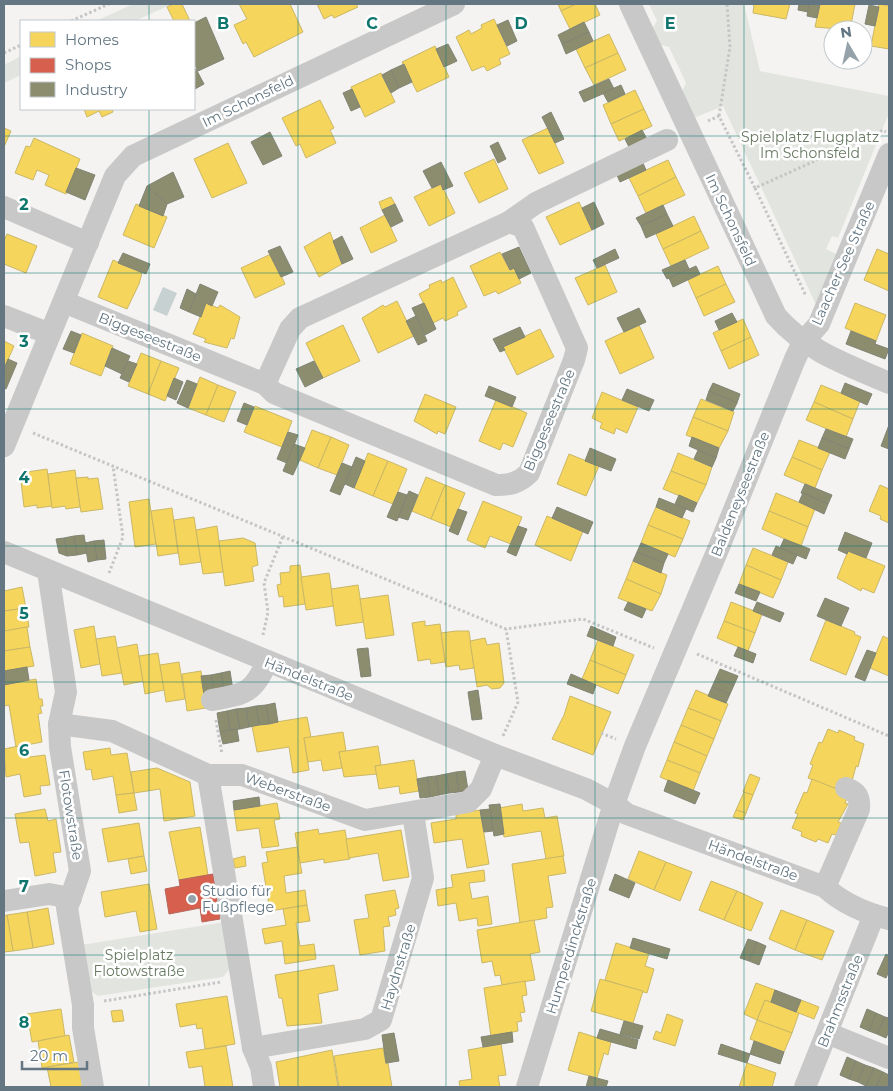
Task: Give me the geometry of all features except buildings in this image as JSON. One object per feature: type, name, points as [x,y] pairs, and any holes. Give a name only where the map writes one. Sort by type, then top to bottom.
[{"type":"street","name":"Im Schonsfeld","points":[[12,425],[115,176],[133,156],[454,4]]},
{"type":"street","name":"Im Schonsfeld","points":[[630,4],[776,316],[803,342],[824,355],[889,383]]},
{"type":"street","points":[[265,384],[294,323],[509,222],[536,202],[667,140]]},
{"type":"street","name":"Laacher See Straße","points":[[803,342],[819,324],[889,154]]},
{"type":"street","points":[[4,207],[88,243]]},
{"type":"street","name":"Biggeseestraße","points":[[64,302],[265,384],[274,393],[496,485],[510,485],[522,480],[529,473],[574,360],[577,348],[524,227],[509,222]]},
{"type":"street","points":[[4,316],[50,334]]},
{"type":"street","name":"Baldeneyseestraße","points":[[676,650],[803,342]]},
{"type":"street","points":[[4,446],[12,425]]},
{"type":"street","name":"Händelstraße","points":[[4,552],[494,755],[586,789],[614,804],[627,814],[825,887],[839,900],[882,917]]},
{"type":"street","name":"Flotowstraße","points":[[48,571],[66,692],[59,724],[61,756],[80,871],[67,908],[83,1005],[83,1028],[93,1087]]},
{"type":"street","points":[[614,804],[635,746],[676,650]]},
{"type":"street","points":[[212,700],[242,695],[255,686],[262,660]]},
{"type":"street","name":"Weberstraße","points":[[59,724],[112,731],[216,775],[242,775],[365,820],[468,802],[481,789],[494,755]]},
{"type":"street","points":[[216,775],[242,978],[253,1048],[261,1067],[264,1087]]},
{"type":"street","points":[[825,887],[859,809],[860,800],[856,794],[846,788]]},
{"type":"street","name":"Humperdinckstraße","points":[[527,1087],[614,804]]},
{"type":"street","name":"Haydnstraße","points":[[253,1048],[365,1029],[381,1020],[424,878],[413,813]]},
{"type":"street","points":[[4,901],[49,894],[71,898]]},
{"type":"street","name":"Brahmsstraße","points":[[805,1087],[827,1033],[882,917]]},
{"type":"street","points":[[827,1033],[889,1058]]},
{"type":"path","points":[[73,20],[109,4]]},
{"type":"path","points":[[727,4],[730,47],[719,116],[819,324]]},
{"type":"path","points":[[4,53],[20,45]]},
{"type":"path","points":[[688,130],[719,116]]},
{"type":"path","points":[[755,188],[882,130],[889,133]]},
{"type":"path","points":[[12,425],[506,629],[583,619],[676,650],[889,736]]},
{"type":"path","points":[[102,592],[123,537],[113,466]]},
{"type":"path","points":[[262,660],[268,612],[264,583],[283,536]]},
{"type":"path","points":[[494,755],[518,702],[506,629]]},
{"type":"path","points":[[212,700],[216,775]]},
{"type":"path","points":[[83,1005],[242,978]]},
{"type":"green space","points":[[133,4],[172,4],[137,20],[98,20]]},
{"type":"green space","name":"Spielplatz Flugplatz Im Schonsfeld","points":[[649,4],[744,4],[760,71],[889,96],[889,113],[838,238],[832,236],[826,249],[840,256],[818,309],[723,106],[694,118],[681,93],[686,83],[669,47],[658,44],[651,30],[657,21]]},
{"type":"green space","points":[[20,57],[20,75],[4,83],[4,65]]},
{"type":"green space","name":"Spielplatz Flotowstraße","points":[[225,922],[232,966],[223,977],[98,996],[88,989],[81,945]]},
{"type":"shaded area","points":[[163,287],[177,293],[167,316],[153,310]]},
{"type":"place","name":"Studio für Fußpflege","points":[[192,899]]}]
